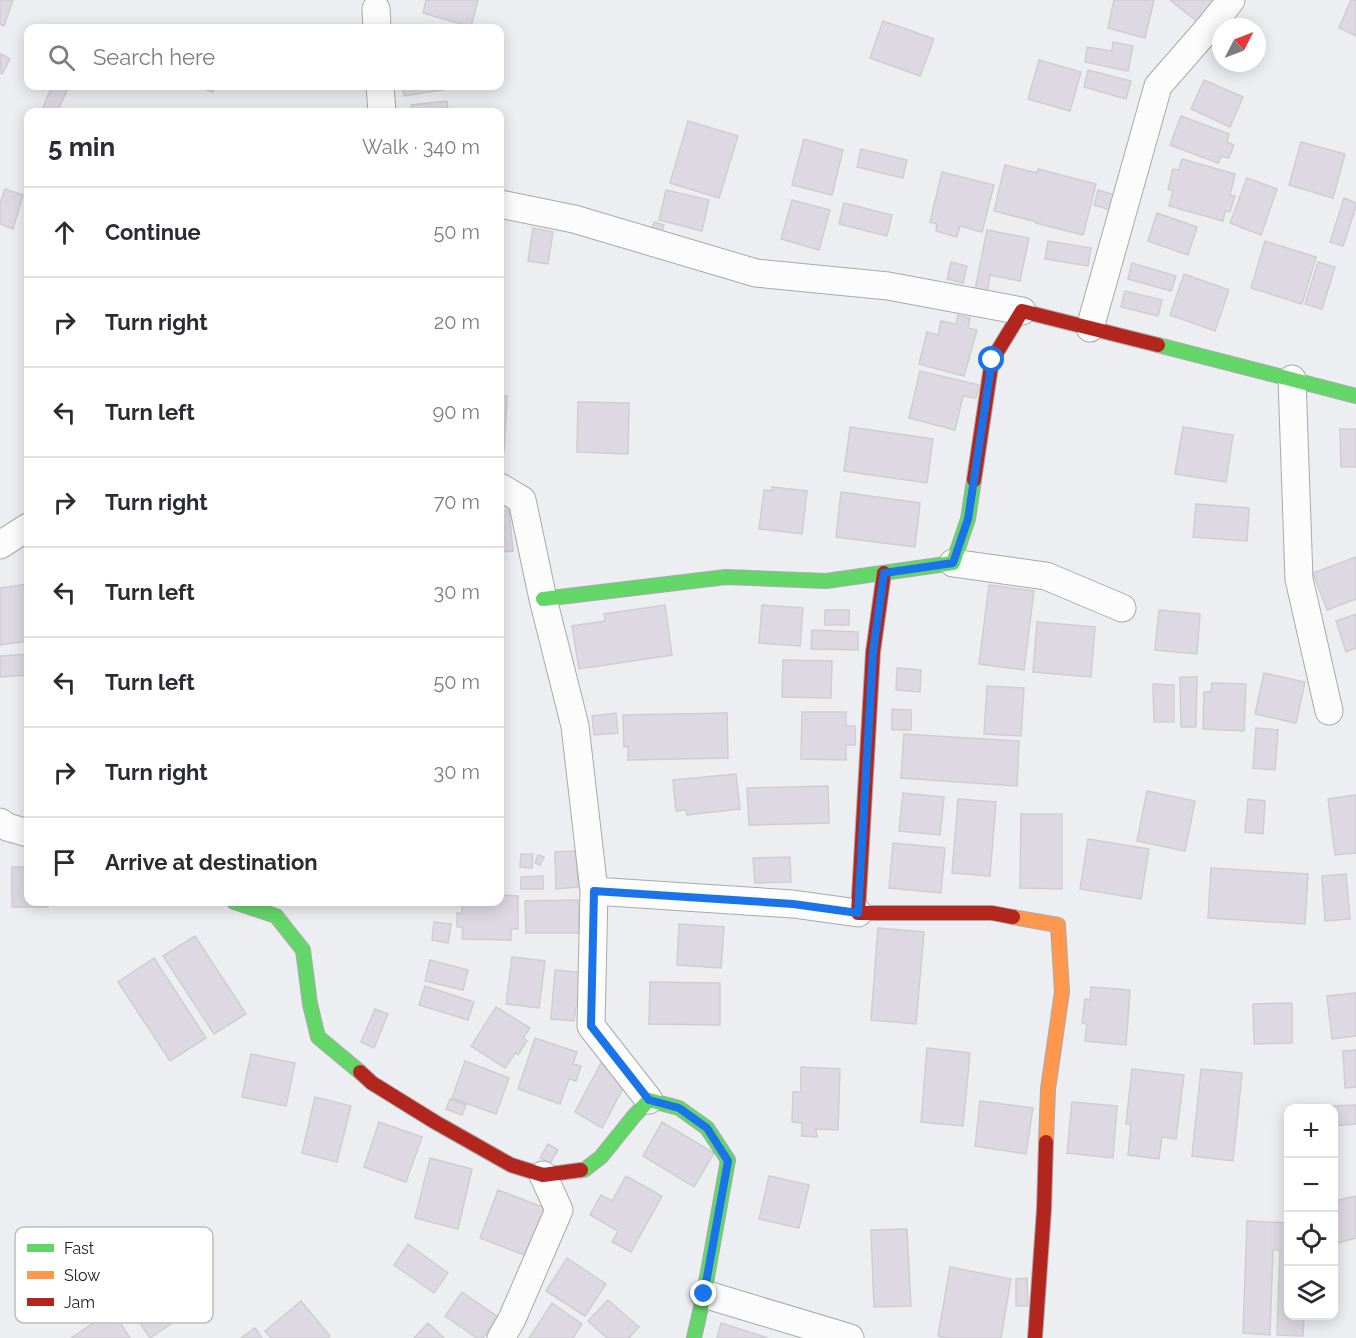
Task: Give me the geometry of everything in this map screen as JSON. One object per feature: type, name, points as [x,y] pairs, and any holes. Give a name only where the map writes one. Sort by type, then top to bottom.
[{"type":"street","points":[[1090,328],[1158,86],[1231,0]]},
{"type":"street","points":[[381,90],[382,108]]},
{"type":"street","points":[[504,205],[574,219],[756,273],[888,286],[1022,311],[1356,396]]},
{"type":"street","points":[[953,563],[968,519],[992,360],[1022,311]]},
{"type":"street","points":[[1292,379],[1299,579],[1329,711]]},
{"type":"street","points":[[504,489],[522,500],[543,598],[575,726],[594,891],[591,1026],[649,1100],[679,1108],[707,1128],[728,1161],[694,1338]]},
{"type":"street","points":[[0,545],[24,530]]},
{"type":"street","points":[[543,598],[726,577],[826,581],[953,563],[1046,576],[1122,608]]},
{"type":"street","points":[[858,913],[873,652],[884,573]]},
{"type":"street","points":[[0,822],[7,827],[24,832]]},
{"type":"street","points":[[594,891],[793,904],[858,913],[992,913],[1058,925],[1062,992],[1048,1089],[1044,1209],[1035,1338]]},
{"type":"street","points":[[246,906],[276,916],[303,950],[310,1004],[318,1037],[372,1083],[511,1165],[543,1175],[584,1170],[601,1157],[649,1100]]},
{"type":"street","points":[[501,1338],[512,1319],[559,1210],[543,1175]]},
{"type":"street","points":[[704,1294],[850,1338]]},
{"type":"building","points":[[0,0],[13,0],[4,26],[0,24]]},
{"type":"building","points":[[426,0],[478,0],[472,24],[461,24],[423,13]]},
{"type":"building","points":[[1114,0],[1154,0],[1145,38],[1108,28]]},
{"type":"building","points":[[1170,0],[1218,0],[1199,23]]},
{"type":"building","points":[[1351,0],[1356,0],[1356,36],[1339,28]]},
{"type":"building","points":[[883,21],[934,39],[920,76],[870,58]]},
{"type":"building","points":[[1113,42],[1133,46],[1128,71],[1085,62],[1087,47],[1112,51]]},
{"type":"building","points":[[1,54],[10,59],[2,74],[0,73]]},
{"type":"building","points":[[1039,60],[1081,72],[1070,111],[1028,99]]},
{"type":"building","points":[[1088,70],[1131,81],[1126,99],[1084,87]]},
{"type":"building","points":[[1204,80],[1243,97],[1230,127],[1191,109]]},
{"type":"building","points":[[50,90],[67,90],[59,108],[43,108]]},
{"type":"building","points":[[403,90],[443,90],[404,96]]},
{"type":"building","points":[[447,101],[448,108],[411,108],[411,105]]},
{"type":"building","points":[[1181,116],[1229,134],[1227,142],[1234,145],[1229,158],[1221,156],[1218,163],[1170,145]]},
{"type":"building","points":[[688,121],[738,136],[719,198],[670,183]]},
{"type":"building","points":[[804,139],[843,150],[832,195],[792,185]]},
{"type":"building","points":[[1301,142],[1345,154],[1333,198],[1289,185]]},
{"type":"building","points":[[861,149],[907,160],[903,178],[857,167]]},
{"type":"building","points":[[1182,159],[1235,174],[1230,195],[1235,196],[1230,212],[1225,211],[1223,221],[1169,206],[1173,191],[1168,189],[1173,169],[1179,170]]},
{"type":"building","points":[[1005,165],[1037,173],[1038,169],[1096,184],[1083,235],[994,211]]},
{"type":"building","points":[[942,172],[994,185],[982,232],[960,226],[957,237],[936,231],[937,224],[930,222]]},
{"type":"building","points":[[1247,178],[1277,189],[1261,235],[1230,223]]},
{"type":"building","points":[[5,189],[23,195],[13,229],[0,224],[0,203]]},
{"type":"building","points":[[666,190],[709,200],[702,231],[659,220]]},
{"type":"building","points":[[1098,190],[1115,195],[1111,210],[1094,205]]},
{"type":"building","points":[[1344,198],[1356,203],[1356,207],[1343,246],[1330,242]]},
{"type":"building","points":[[792,200],[830,210],[819,250],[781,239]]},
{"type":"building","points":[[844,203],[892,215],[887,236],[839,224]]},
{"type":"building","points":[[1157,213],[1197,227],[1188,255],[1148,241]]},
{"type":"building","points":[[654,222],[664,225],[661,234],[651,231]]},
{"type":"building","points":[[533,228],[553,232],[548,264],[528,261]]},
{"type":"building","points":[[987,230],[1029,238],[1020,281],[990,275],[987,292],[975,290]]},
{"type":"building","points":[[1048,241],[1091,248],[1088,266],[1045,259]]},
{"type":"building","points":[[1265,241],[1316,257],[1302,304],[1251,288]]},
{"type":"building","points":[[951,262],[967,266],[963,283],[947,279]]},
{"type":"building","points":[[1318,262],[1335,267],[1322,309],[1305,304]]},
{"type":"building","points":[[1132,263],[1176,276],[1171,291],[1128,279]]},
{"type":"building","points":[[1184,274],[1229,290],[1215,331],[1170,315]]},
{"type":"building","points":[[1125,291],[1162,300],[1158,316],[1121,307]]},
{"type":"building","points":[[958,315],[970,318],[968,328],[977,330],[964,376],[919,364],[927,332],[938,335],[941,321],[956,324]]},
{"type":"building","points":[[920,371],[979,385],[976,398],[963,396],[955,430],[909,418]]},
{"type":"building","points":[[504,396],[507,396],[504,452]]},
{"type":"building","points":[[578,402],[629,403],[628,454],[577,452]]},
{"type":"building","points":[[850,427],[933,439],[927,483],[844,471]]},
{"type":"building","points":[[1183,427],[1233,435],[1226,482],[1175,474]]},
{"type":"building","points":[[1340,429],[1356,429],[1356,467],[1341,467]]},
{"type":"building","points":[[772,487],[807,491],[802,534],[759,529],[764,490],[772,491]]},
{"type":"building","points":[[841,492],[920,503],[915,547],[836,537]]},
{"type":"building","points":[[1196,504],[1249,508],[1247,541],[1193,537]]},
{"type":"building","points":[[509,510],[513,551],[504,552],[504,511]]},
{"type":"building","points":[[1356,557],[1356,599],[1327,610],[1313,573]]},
{"type":"building","points":[[24,585],[24,642],[0,645],[0,588]]},
{"type":"building","points":[[989,585],[1034,591],[1024,670],[979,664]]},
{"type":"building","points":[[665,605],[672,655],[579,669],[572,626],[605,621],[604,614]]},
{"type":"building","points":[[762,605],[803,608],[800,646],[759,643]]},
{"type":"building","points":[[825,610],[849,610],[849,625],[825,625]]},
{"type":"building","points":[[1159,610],[1200,614],[1197,654],[1155,650]]},
{"type":"building","points":[[1356,614],[1356,648],[1346,652],[1336,621]]},
{"type":"building","points":[[1037,622],[1095,627],[1091,677],[1033,672]]},
{"type":"building","points":[[812,630],[858,632],[858,650],[811,649]]},
{"type":"building","points":[[24,654],[24,675],[0,677],[0,656]]},
{"type":"building","points":[[783,660],[832,661],[831,698],[782,697]]},
{"type":"building","points":[[897,668],[921,670],[920,692],[896,690]]},
{"type":"building","points":[[1264,673],[1305,682],[1296,723],[1255,714]]},
{"type":"building","points":[[1180,677],[1197,677],[1196,727],[1181,727]]},
{"type":"building","points":[[1212,683],[1246,684],[1244,731],[1203,729],[1204,692],[1211,692]]},
{"type":"building","points":[[1153,684],[1174,685],[1174,722],[1154,722]]},
{"type":"building","points":[[987,686],[1024,688],[1021,736],[984,734]]},
{"type":"building","points":[[892,709],[911,710],[911,730],[892,730]]},
{"type":"building","points":[[802,712],[846,712],[846,726],[855,726],[855,745],[846,745],[846,760],[801,759]]},
{"type":"building","points":[[616,713],[618,733],[594,735],[592,716]]},
{"type":"building","points":[[727,713],[728,758],[628,760],[628,746],[624,747],[623,715]]},
{"type":"building","points":[[1256,728],[1278,730],[1275,770],[1253,768]]},
{"type":"building","points":[[904,734],[1019,741],[1017,786],[901,778]]},
{"type":"building","points":[[736,774],[740,809],[687,815],[686,810],[676,811],[673,780]]},
{"type":"building","points":[[828,786],[829,823],[749,825],[747,788]]},
{"type":"building","points":[[1147,791],[1195,801],[1185,851],[1137,841]]},
{"type":"building","points":[[903,793],[944,797],[940,835],[899,831]]},
{"type":"building","points":[[1356,795],[1356,853],[1335,855],[1328,799]]},
{"type":"building","points":[[958,799],[996,802],[990,876],[952,873]]},
{"type":"building","points":[[1248,799],[1265,801],[1263,834],[1245,832]]},
{"type":"building","points":[[1021,814],[1062,814],[1062,889],[1020,888]]},
{"type":"building","points":[[1088,839],[1149,849],[1141,899],[1080,889]]},
{"type":"building","points":[[893,843],[945,848],[941,893],[889,888]]},
{"type":"building","points":[[576,851],[578,887],[556,889],[555,852]]},
{"type":"building","points":[[521,854],[533,854],[532,868],[520,867]]},
{"type":"building","points":[[538,855],[544,857],[540,865],[535,863]]},
{"type":"building","points":[[790,857],[791,882],[755,883],[753,858]]},
{"type":"building","points":[[12,867],[24,867],[24,906],[48,907],[12,907]]},
{"type":"building","points":[[1211,868],[1308,874],[1305,924],[1208,918]]},
{"type":"building","points":[[1346,874],[1350,919],[1325,921],[1322,876]]},
{"type":"building","points":[[543,876],[543,889],[521,889],[521,877]]},
{"type":"building","points":[[504,895],[518,896],[518,929],[511,929],[511,940],[462,939],[463,927],[457,927],[457,913],[462,913],[462,906],[504,906]]},
{"type":"building","points":[[578,900],[579,933],[526,933],[525,901]]},
{"type":"building","points":[[434,922],[451,924],[448,943],[432,940]]},
{"type":"building","points":[[679,924],[724,927],[721,968],[677,965]]},
{"type":"building","points":[[878,928],[924,932],[916,1024],[871,1020]]},
{"type":"building","points":[[195,936],[246,1014],[214,1034],[163,956]]},
{"type":"building","points":[[512,957],[545,961],[539,1008],[506,1004]]},
{"type":"building","points":[[154,958],[206,1038],[170,1061],[118,982]]},
{"type":"building","points":[[430,960],[468,970],[463,990],[425,981]]},
{"type":"building","points":[[555,970],[587,973],[584,1006],[576,1006],[574,1021],[551,1019]]},
{"type":"building","points":[[650,982],[720,983],[720,1025],[649,1024]]},
{"type":"building","points":[[425,986],[474,1002],[468,1020],[419,1005]]},
{"type":"building","points":[[1091,987],[1130,990],[1126,1045],[1085,1041],[1087,1024],[1082,1023],[1085,999],[1090,1000]]},
{"type":"building","points":[[1356,993],[1356,1036],[1332,1039],[1327,996]]},
{"type":"building","points":[[1292,1003],[1292,1043],[1254,1044],[1253,1004]]},
{"type":"building","points":[[496,1007],[530,1028],[523,1038],[527,1041],[518,1055],[515,1053],[505,1068],[471,1046]]},
{"type":"building","points":[[375,1009],[388,1014],[374,1048],[361,1042]]},
{"type":"building","points":[[535,1038],[577,1052],[573,1064],[581,1066],[576,1081],[569,1079],[560,1104],[518,1089]]},
{"type":"building","points":[[927,1048],[970,1053],[963,1126],[921,1122]]},
{"type":"building","points":[[1356,1050],[1356,1087],[1345,1088],[1343,1051]]},
{"type":"building","points":[[251,1054],[295,1063],[286,1106],[242,1097]]},
{"type":"building","points":[[465,1061],[509,1078],[496,1114],[452,1098]]},
{"type":"building","points":[[601,1063],[629,1077],[602,1128],[575,1112]]},
{"type":"building","points":[[801,1067],[840,1069],[838,1130],[816,1129],[817,1137],[802,1136],[802,1123],[792,1122],[793,1092],[801,1092]]},
{"type":"building","points":[[1132,1069],[1184,1075],[1176,1139],[1162,1137],[1159,1159],[1128,1155],[1131,1124],[1126,1124]]},
{"type":"building","points":[[1201,1069],[1242,1073],[1233,1161],[1192,1156]]},
{"type":"building","points":[[315,1097],[351,1106],[337,1162],[302,1153]]},
{"type":"building","points":[[450,1099],[466,1105],[462,1115],[446,1109]]},
{"type":"building","points":[[980,1101],[1033,1108],[1026,1154],[975,1146]]},
{"type":"building","points":[[1072,1102],[1117,1106],[1113,1158],[1067,1153]]},
{"type":"building","points":[[1356,1105],[1356,1124],[1338,1126],[1338,1106]]},
{"type":"building","points":[[379,1122],[422,1137],[406,1182],[364,1167]]},
{"type":"building","points":[[662,1122],[714,1153],[694,1187],[643,1156]]},
{"type":"building","points":[[548,1144],[558,1150],[550,1163],[540,1158]]},
{"type":"building","points":[[430,1158],[472,1169],[458,1229],[415,1218]]},
{"type":"building","points":[[626,1176],[662,1196],[631,1252],[612,1242],[618,1231],[590,1215],[601,1195],[612,1201]]},
{"type":"building","points":[[769,1176],[809,1185],[799,1228],[759,1219]]},
{"type":"building","points":[[498,1190],[545,1208],[527,1256],[480,1238]]},
{"type":"building","points":[[1356,1196],[1356,1238],[1338,1243],[1338,1212],[1338,1200]]},
{"type":"building","points":[[1247,1221],[1284,1223],[1284,1320],[1304,1320],[1303,1336],[1277,1335],[1280,1250],[1273,1250],[1270,1335],[1243,1333]]},
{"type":"building","points":[[907,1229],[911,1306],[874,1307],[871,1230]]},
{"type":"building","points":[[408,1244],[448,1273],[434,1293],[394,1265]]},
{"type":"building","points":[[567,1258],[606,1284],[585,1316],[546,1291]]},
{"type":"building","points":[[950,1267],[1011,1279],[1001,1338],[938,1336]]},
{"type":"building","points":[[1027,1278],[1028,1306],[1016,1306],[1016,1279]]},
{"type":"building","points":[[462,1292],[498,1317],[483,1338],[477,1338],[445,1316]]},
{"type":"building","points":[[608,1300],[639,1327],[629,1338],[607,1338],[588,1321]]},
{"type":"building","points":[[301,1301],[330,1336],[327,1338],[271,1338],[265,1331]]},
{"type":"building","points":[[552,1303],[582,1324],[573,1338],[529,1338]]},
{"type":"building","points":[[94,1323],[120,1323],[130,1338],[71,1338]]},
{"type":"building","points":[[140,1323],[172,1323],[150,1338]]},
{"type":"building","points":[[428,1323],[444,1338],[414,1338]]},
{"type":"building","points":[[721,1323],[768,1338],[717,1338]]},
{"type":"building","points":[[255,1328],[262,1338],[241,1338]]},
{"type":"traffic: fast","points":[[1158,345],[1356,396]]},
{"type":"traffic: fast","points":[[543,599],[726,577],[826,581],[953,563],[968,519],[974,480]]},
{"type":"traffic: fast","points":[[246,906],[276,916],[303,950],[310,1004],[318,1037],[360,1072]]},
{"type":"traffic: fast","points":[[581,1170],[601,1157],[649,1100],[679,1108],[707,1128],[728,1160],[694,1338]]},
{"type":"traffic: slow","points":[[1013,917],[1058,925],[1062,992],[1048,1089],[1046,1142]]},
{"type":"traffic: jam","points":[[974,480],[992,360],[1022,311],[1158,345]]},
{"type":"traffic: jam","points":[[884,573],[873,652],[858,913],[992,913],[1013,917]]},
{"type":"traffic: jam","points":[[360,1072],[372,1083],[435,1122],[511,1165],[543,1175],[581,1170]]},
{"type":"traffic: jam","points":[[1035,1338],[1046,1142]]},
{"type":"route","points":[[704,1294],[728,1161],[707,1128],[679,1108],[649,1100],[591,1026],[594,891],[793,904],[858,913],[873,652],[884,573],[953,563],[968,519],[992,360]]}]
